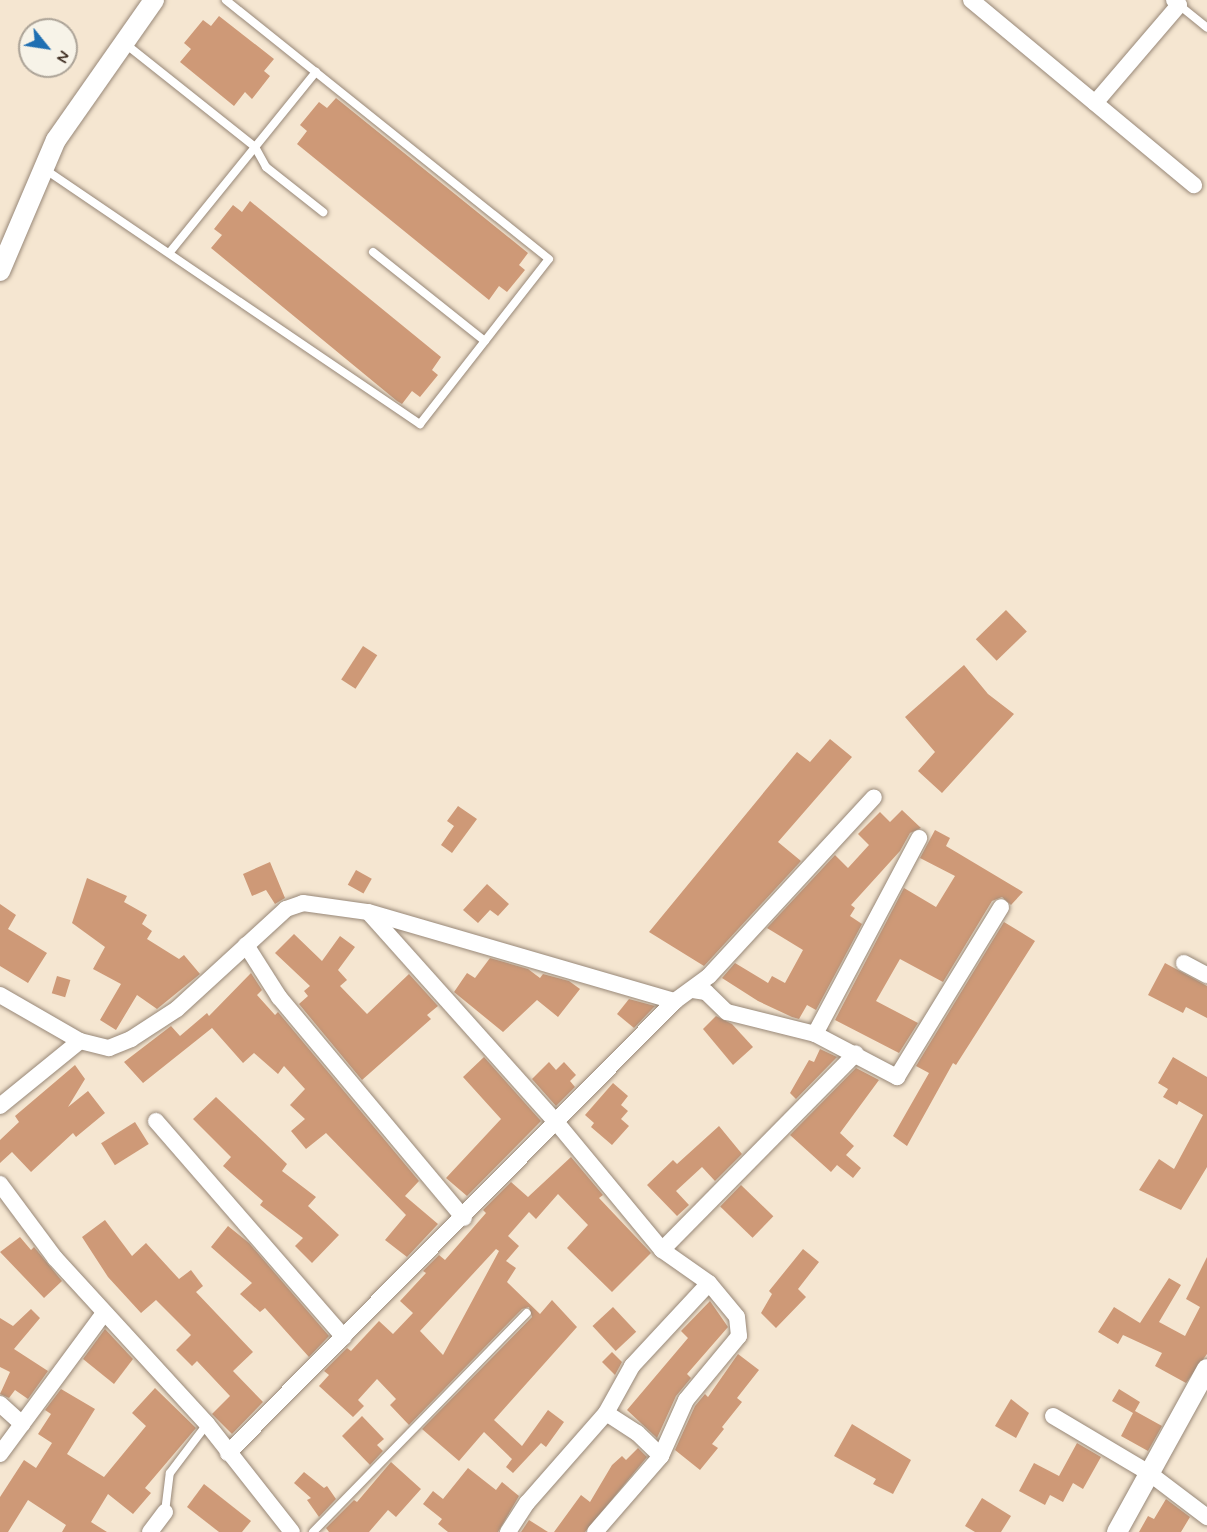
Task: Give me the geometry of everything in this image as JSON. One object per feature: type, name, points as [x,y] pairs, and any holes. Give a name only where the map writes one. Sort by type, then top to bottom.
[{"type":"street","points":[[0,271],[43,168],[72,113],[154,0]]},
{"type":"street","points":[[971,0],[1194,185]]},
{"type":"street","points":[[1095,103],[1176,2]]},
{"type":"street","points":[[228,1453],[464,1218],[675,1001],[693,990],[874,797]]},
{"type":"street","points":[[815,1035],[919,838]]},
{"type":"street","points":[[0,995],[80,1041],[109,1048],[131,1039],[177,1009],[286,909],[303,903],[368,912],[675,1001]]},
{"type":"street","points":[[693,990],[706,992],[727,1012],[815,1035],[856,1053],[897,1077],[1001,907]]},
{"type":"street","points":[[368,912],[557,1123],[662,1251],[709,1283],[737,1317],[738,1336],[687,1400],[661,1456],[595,1532]]},
{"type":"street","points":[[246,945],[279,997],[464,1218]]},
{"type":"street","points":[[1184,963],[1207,975]]},
{"type":"street","points":[[0,1106],[80,1041]]},
{"type":"street","points":[[662,1251],[856,1053]]},
{"type":"street","points":[[156,1121],[344,1337]]},
{"type":"street","points":[[0,1184],[55,1258],[207,1424],[292,1532]]},
{"type":"street","points":[[508,1532],[527,1503],[606,1413],[632,1366],[709,1283]]},
{"type":"street","points":[[0,1454],[104,1313]]},
{"type":"street","points":[[1117,1532],[1207,1369]]},
{"type":"street","points":[[0,1404],[22,1424]]},
{"type":"street","points":[[606,1413],[637,1433],[661,1456]]},
{"type":"street","points":[[1053,1416],[1149,1473],[1207,1516]]},
{"type":"street","points":[[150,1532],[165,1512]]},
{"type":"lane","points":[[43,168],[170,252],[420,424],[549,259],[226,0]]},
{"type":"lane","points":[[1176,2],[1207,28]]},
{"type":"lane","points":[[123,42],[255,147],[266,166],[323,212]]},
{"type":"lane","points":[[170,252],[316,72]]},
{"type":"lane","points":[[373,252],[485,341]]},
{"type":"lane","points":[[313,1532],[527,1312]]},
{"type":"lane","points":[[165,1512],[170,1473],[207,1424]]},
{"type":"building","points":[[219,16],[274,59],[264,71],[270,76],[252,99],[245,92],[234,106],[180,62],[191,49],[184,43],[203,20],[211,26]]},
{"type":"building","points":[[336,98],[528,253],[519,265],[525,270],[507,292],[499,286],[489,300],[297,144],[307,131],[300,125],[319,102],[327,108]]},
{"type":"building","points":[[250,201],[441,357],[432,370],[438,375],[420,397],[412,391],[402,404],[397,401],[211,248],[222,235],[214,229],[233,205],[242,212]]},
{"type":"building","points":[[1006,610],[1027,632],[997,661],[976,639]]},
{"type":"building","points":[[363,646],[377,655],[355,689],[341,680]]},
{"type":"building","points":[[964,665],[988,694],[1014,714],[942,793],[918,771],[935,752],[905,717]]},
{"type":"building","points":[[830,739],[852,757],[778,842],[801,861],[704,966],[649,932],[797,752],[810,762]]},
{"type":"building","points":[[458,806],[477,819],[452,853],[441,845],[454,826],[447,821]]},
{"type":"building","points":[[902,810],[921,828],[910,833],[900,851],[851,905],[855,908],[850,916],[862,924],[816,1010],[807,1005],[799,1019],[792,1017],[758,1001],[722,978],[735,963],[768,983],[772,976],[785,983],[803,950],[767,928],[835,855],[848,868],[869,845],[858,834],[880,812],[890,822]]},
{"type":"building","points":[[935,830],[950,838],[946,846],[1023,892],[1011,905],[1002,897],[992,901],[943,982],[900,959],[876,1001],[918,1023],[899,1053],[835,1020],[904,888],[936,907],[955,876],[920,858]]},
{"type":"building","points":[[270,862],[285,898],[275,904],[266,890],[252,896],[243,874]]},
{"type":"building","points":[[356,870],[372,879],[364,894],[348,885]]},
{"type":"building","points":[[87,878],[127,896],[124,902],[147,915],[142,924],[152,931],[147,939],[179,959],[184,955],[200,974],[157,1009],[137,995],[116,1030],[100,1020],[121,984],[93,969],[105,947],[72,923]]},
{"type":"building","points":[[487,884],[509,904],[498,916],[490,910],[478,923],[463,910]]},
{"type":"building","points":[[0,904],[16,915],[8,929],[47,953],[28,983],[0,966]]},
{"type":"building","points":[[1004,922],[1035,941],[956,1065],[953,1063],[907,1146],[893,1136],[929,1073],[916,1066]]},
{"type":"building","points":[[294,934],[322,961],[340,936],[355,947],[338,970],[347,980],[340,986],[367,1014],[409,974],[438,1006],[427,1015],[431,1019],[362,1080],[299,1004],[308,996],[304,991],[310,986],[275,953]]},
{"type":"building","points":[[490,958],[528,969],[540,978],[543,974],[569,981],[580,989],[558,1017],[537,1000],[503,1032],[454,992],[467,973],[475,978]]},
{"type":"building","points":[[1165,963],[1207,986],[1207,1018],[1186,1007],[1183,1013],[1148,995]]},
{"type":"building","points":[[251,973],[262,990],[257,995],[275,1015],[278,1012],[419,1181],[405,1196],[438,1224],[407,1257],[385,1240],[406,1215],[326,1133],[306,1149],[291,1131],[305,1119],[290,1105],[305,1089],[284,1066],[278,1074],[254,1053],[243,1063],[212,1028],[143,1083],[124,1062],[171,1026],[180,1036],[207,1013],[209,1016]]},
{"type":"building","points":[[57,976],[70,980],[65,997],[52,993]]},
{"type":"building","points":[[629,999],[655,1006],[634,1028],[617,1014]]},
{"type":"building","points":[[716,1016],[732,1024],[753,1047],[733,1065],[703,1029]]},
{"type":"building","points":[[820,1049],[837,1057],[796,1099],[790,1093],[809,1060],[814,1062]]},
{"type":"building","points":[[484,1057],[541,1121],[467,1196],[446,1178],[501,1119],[463,1077]]},
{"type":"building","points":[[1173,1057],[1207,1077],[1207,1167],[1181,1210],[1139,1190],[1159,1159],[1174,1169],[1203,1115],[1179,1101],[1177,1105],[1163,1097],[1168,1089],[1158,1083]]},
{"type":"building","points":[[549,1062],[556,1070],[564,1062],[576,1075],[570,1081],[575,1087],[556,1106],[532,1079]]},
{"type":"building","points":[[75,1065],[85,1079],[68,1107],[88,1091],[105,1113],[76,1137],[73,1133],[31,1172],[12,1152],[0,1163],[0,1140],[19,1122],[15,1116]]},
{"type":"building","points":[[856,1068],[879,1080],[840,1133],[854,1146],[846,1155],[861,1168],[853,1178],[837,1165],[831,1172],[790,1135]]},
{"type":"building","points":[[613,1083],[628,1096],[621,1105],[628,1111],[621,1119],[629,1126],[612,1145],[591,1127],[594,1123],[585,1115]]},
{"type":"building","points":[[216,1097],[287,1164],[282,1171],[316,1197],[308,1206],[339,1235],[312,1263],[295,1246],[303,1238],[260,1205],[263,1201],[223,1166],[231,1157],[193,1119]]},
{"type":"building","points":[[135,1122],[149,1144],[115,1165],[101,1143]]},
{"type":"building","points":[[719,1126],[742,1154],[715,1181],[702,1167],[676,1191],[689,1205],[677,1216],[647,1185],[673,1160],[677,1164]]},
{"type":"building","points":[[571,1157],[603,1195],[599,1198],[651,1253],[612,1292],[567,1248],[588,1225],[558,1194],[536,1219],[529,1212],[508,1236],[519,1246],[506,1261],[516,1268],[507,1282],[540,1314],[552,1300],[577,1327],[494,1420],[522,1446],[548,1410],[564,1422],[546,1447],[541,1443],[513,1473],[506,1467],[512,1459],[484,1432],[459,1461],[422,1429],[532,1317],[529,1307],[522,1309],[409,1425],[390,1405],[396,1399],[377,1379],[358,1400],[364,1406],[353,1417],[319,1386],[329,1375],[324,1371],[347,1348],[351,1351],[379,1321],[393,1334],[413,1313],[400,1301],[426,1273],[423,1271],[439,1255],[445,1260],[486,1213],[483,1210],[511,1182],[528,1197]],"holes":[[[496,1249],[499,1251],[443,1355],[420,1331]]]},
{"type":"building","points":[[741,1185],[773,1216],[753,1238],[720,1207]]},
{"type":"building","points":[[105,1220],[132,1256],[146,1243],[179,1279],[191,1270],[203,1286],[196,1292],[253,1352],[233,1371],[263,1402],[232,1434],[212,1414],[230,1396],[197,1361],[192,1366],[176,1350],[191,1335],[156,1300],[141,1313],[108,1277],[82,1237]]},
{"type":"building","points":[[228,1226],[249,1243],[329,1336],[309,1357],[265,1308],[260,1312],[240,1294],[252,1283],[211,1247]]},
{"type":"building","points":[[20,1237],[31,1250],[34,1247],[62,1281],[44,1298],[0,1252]]},
{"type":"building","points":[[803,1249],[819,1262],[798,1289],[806,1297],[776,1328],[761,1313],[772,1294],[769,1291]]},
{"type":"building","points":[[1207,1257],[1207,1354],[1186,1383],[1155,1366],[1162,1353],[1123,1335],[1118,1344],[1098,1332],[1114,1307],[1140,1323],[1169,1278],[1181,1285],[1159,1322],[1185,1336],[1200,1307],[1186,1299]]},
{"type":"building","points":[[710,1301],[728,1327],[687,1374],[691,1378],[676,1396],[657,1438],[627,1410],[688,1338],[681,1331]]},
{"type":"building","points":[[613,1307],[636,1332],[616,1351],[593,1326]]},
{"type":"building","points":[[31,1309],[40,1318],[14,1349],[48,1371],[28,1399],[15,1390],[9,1398],[0,1394],[10,1372],[0,1367],[0,1318],[13,1326]]},
{"type":"building","points":[[105,1329],[133,1359],[114,1384],[83,1359]]},
{"type":"building","points":[[612,1352],[622,1362],[615,1375],[602,1362]]},
{"type":"building","points":[[738,1354],[759,1370],[737,1398],[742,1402],[722,1427],[724,1429],[712,1444],[718,1448],[700,1470],[675,1450],[695,1406],[705,1394],[708,1397]]},
{"type":"building","points":[[155,1388],[196,1428],[145,1488],[151,1493],[133,1514],[108,1494],[91,1522],[107,1532],[62,1532],[66,1525],[28,1500],[8,1532],[0,1532],[0,1497],[24,1460],[36,1468],[52,1443],[38,1434],[51,1414],[45,1410],[61,1389],[95,1409],[67,1454],[104,1477],[146,1426],[132,1413]]},
{"type":"building","points":[[1119,1389],[1140,1402],[1135,1411],[1162,1426],[1148,1451],[1121,1436],[1133,1413],[1112,1401]]},
{"type":"building","points":[[1011,1399],[1029,1413],[1016,1438],[995,1426]]},
{"type":"building","points":[[362,1416],[384,1439],[377,1445],[383,1451],[370,1465],[342,1436]]},
{"type":"building","points":[[852,1424],[911,1460],[893,1494],[873,1484],[876,1479],[834,1456]]},
{"type":"building","points":[[1077,1443],[1101,1457],[1083,1489],[1073,1483],[1063,1502],[1050,1495],[1045,1505],[1019,1491],[1034,1463],[1059,1476]]},
{"type":"building","points":[[638,1448],[647,1457],[585,1532],[554,1532],[581,1495],[590,1502],[612,1465],[622,1456],[626,1460]]},
{"type":"building","points":[[391,1462],[421,1489],[396,1517],[388,1510],[369,1532],[329,1532],[326,1528],[354,1500],[357,1502]]},
{"type":"building","points":[[468,1468],[496,1490],[502,1482],[519,1496],[498,1532],[448,1532],[438,1524],[442,1519],[423,1504],[433,1491],[443,1499]]},
{"type":"building","points":[[304,1472],[324,1488],[327,1486],[336,1499],[319,1517],[307,1500],[311,1498],[294,1483]]},
{"type":"building","points":[[204,1484],[251,1521],[242,1532],[219,1532],[187,1507]]},
{"type":"building","points":[[982,1498],[1011,1516],[1001,1532],[975,1532],[965,1526]]},
{"type":"building","points":[[1166,1499],[1190,1517],[1181,1532],[1139,1532],[1148,1516],[1154,1519]]},
{"type":"building","points":[[529,1520],[548,1532],[521,1532]]}]
